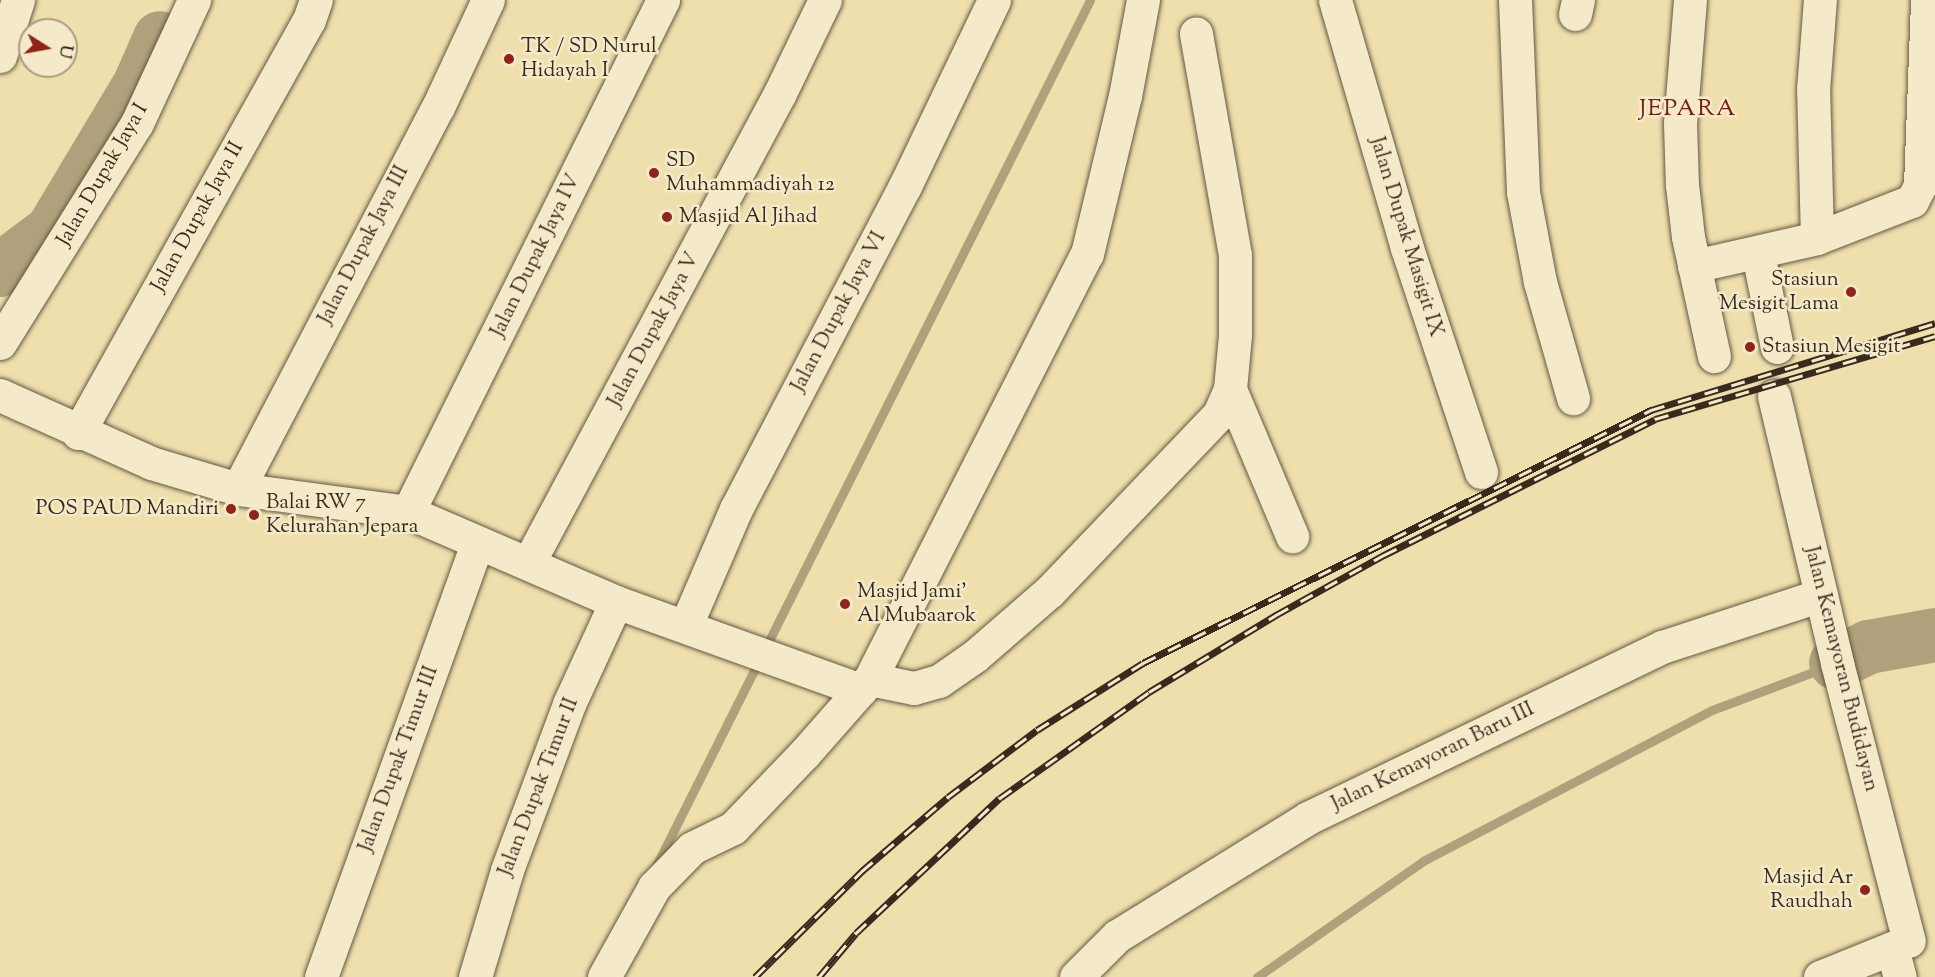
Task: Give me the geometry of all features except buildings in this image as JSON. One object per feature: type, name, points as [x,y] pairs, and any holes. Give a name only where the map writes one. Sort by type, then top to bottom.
[{"type":"street","points":[[0,56],[18,0]]},
{"type":"street","name":"Jalan Dupak Jaya I","points":[[0,343],[137,123],[194,0]]},
{"type":"street","name":"Jalan Dupak Jaya II","points":[[78,433],[309,20],[316,0]]},
{"type":"street","name":"Jalan Dupak Jaya III","points":[[238,489],[438,107],[488,0]]},
{"type":"street","name":"Jalan Dupak Jaya IV","points":[[408,512],[663,0]]},
{"type":"street","name":"Jalan Dupak Jaya V","points":[[530,562],[780,93],[825,0]]},
{"type":"street","name":"Jalan Dupak Jaya VI","points":[[686,625],[736,509],[905,186],[994,0]]},
{"type":"street","points":[[604,977],[654,887],[692,848],[733,828],[865,685],[1087,254],[1125,96],[1143,0]]},
{"type":"street","name":"Jalan Dupak Masigit IX","points":[[1335,0],[1407,248],[1480,472]]},
{"type":"street","points":[[1515,0],[1523,192],[1540,282],[1573,398]]},
{"type":"street","points":[[1690,0],[1680,133],[1682,185],[1694,266],[1714,356]]},
{"type":"street","points":[[1817,238],[1813,90],[1820,0]]},
{"type":"street","points":[[1694,266],[1758,254],[1817,238],[1912,201],[1920,185],[1927,0]]},
{"type":"street","points":[[0,395],[78,433],[151,463],[238,489],[408,512],[530,562],[616,602],[763,653],[865,685],[914,688],[939,681],[1009,629],[1219,414],[1230,389],[1235,335],[1235,255],[1196,33]]},
{"type":"street","points":[[1758,254],[1777,347]]},
{"type":"street","points":[[1230,389],[1292,536]]},
{"type":"street","name":"Jalan Kemayoran Budidayan","points":[[1774,396],[1909,951]]},
{"type":"street","name":"Jalan Dupak Timur III","points":[[321,977],[478,542]]},
{"type":"street","name":"Jalan Kemayoran Baru III","points":[[1076,977],[1117,936],[1308,818],[1662,646],[1821,595]]},
{"type":"street","name":"Jalan Dupak Timur II","points":[[475,977],[507,870],[561,726],[616,602]]},
{"type":"street","points":[[1820,977],[1864,968],[1909,951]]},
{"type":"waterway","points":[[655,868],[1090,0]]},
{"type":"waterway","points":[[0,270],[52,231],[140,84],[160,38]]},
{"type":"waterway","points":[[1836,663],[1869,647],[1935,635]]},
{"type":"waterway","points":[[1257,977],[1423,861],[1712,710],[1832,665]]},
{"type":"railway","points":[[755,977],[862,871],[948,797],[1037,730],[1143,663],[1651,410],[1935,323]]},
{"type":"railway","points":[[819,977],[856,933],[1000,798],[1149,692],[1276,615],[1384,555],[1655,419],[1935,336]]},
{"type":"place","name":"TK / SD Nurul Hidayah I","points":[[509,59]]},
{"type":"place","name":"SD Muhammadiyah 12","points":[[654,173]]},
{"type":"place","name":"Masjid Al Jihad","points":[[667,217]]},
{"type":"place","name":"Stasiun Mesigit Lama","points":[[1851,292]]},
{"type":"place","name":"Stasiun Mesigit","points":[[1750,347]]},
{"type":"place","name":"POS PAUD Mandiri","points":[[231,509]]},
{"type":"place","name":"Balai RW 7 Kelurahan Jepara","points":[[254,515]]},
{"type":"place","name":"Masjid Jami' Al Mubaarok","points":[[845,604]]},
{"type":"place","name":"Masjid Ar Raudhah","points":[[1865,890]]},
{"type":"district","name":"JEPARA","points":[[1688,110]]}]
